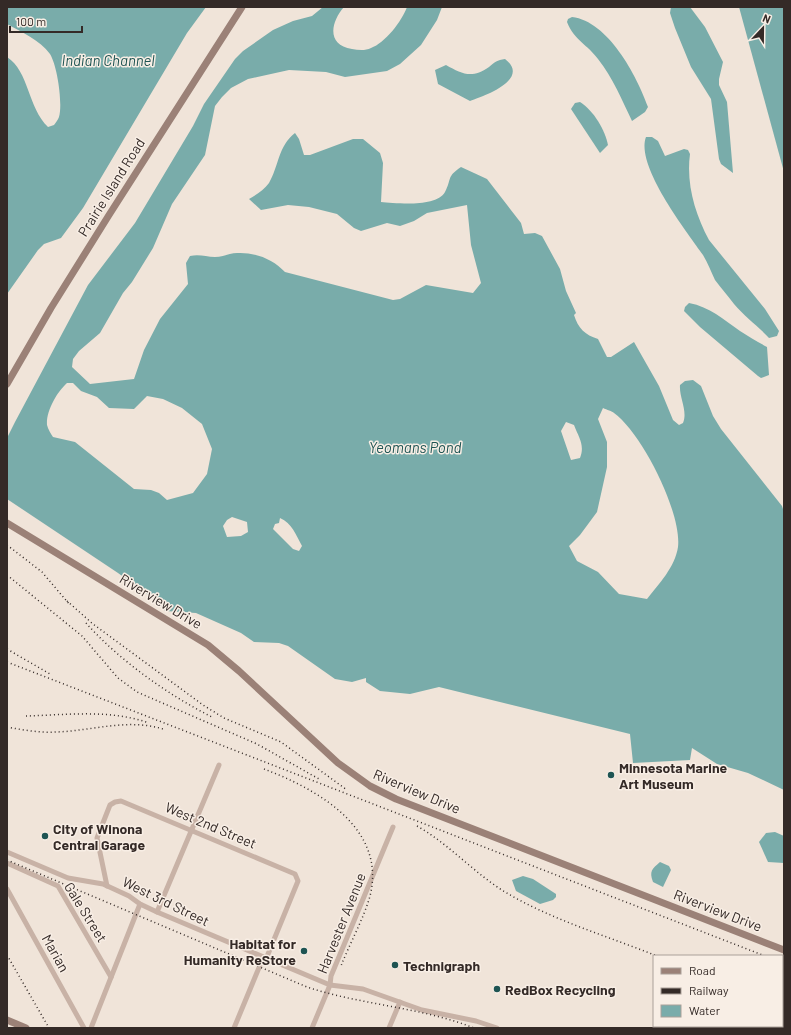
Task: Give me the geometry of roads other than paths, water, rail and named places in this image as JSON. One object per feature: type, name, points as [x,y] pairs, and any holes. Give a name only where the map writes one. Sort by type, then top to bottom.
[{"type":"street","name":"Prairie Island Road","points":[[7,384],[51,308],[242,7]]},
{"type":"street","name":"Riverview Drive","points":[[7,523],[208,645],[239,671],[334,759],[370,786],[396,799],[784,950]]},
{"type":"street","points":[[157,912],[219,765]]},
{"type":"street","name":"West 2nd Street","points":[[107,886],[97,838],[110,805],[121,801],[191,829],[295,874],[298,881],[264,958]]},
{"type":"street","name":"Harvester Avenue","points":[[312,1028],[330,985],[331,976],[393,827]]},
{"type":"street","name":"West 3rd Street","points":[[7,852],[68,878],[107,886],[129,896],[140,904],[157,912],[330,985],[363,989],[422,1010],[476,1021],[497,1028]]},
{"type":"street","name":"Gale Street","points":[[7,863],[58,886],[111,977]]},
{"type":"street","name":"Marian","points":[[7,889],[84,1028]]},
{"type":"street","points":[[91,1028],[140,904]]},
{"type":"street","points":[[234,1028],[264,958]]},
{"type":"street","points":[[389,1028],[400,1002]]},
{"type":"street","points":[[7,1020],[26,1028]]},
{"type":"water","name":"Indian Channel","points":[[7,7],[206,7],[187,33],[83,208],[61,238],[44,244],[38,250],[7,294],[7,57],[20,71],[36,110],[48,127],[54,125],[59,117],[60,94],[53,59],[50,54],[36,40],[7,24]]},
{"type":"water","name":"Yeomans Pond","points":[[323,7],[344,7],[339,13],[334,26],[333,32],[335,38],[338,43],[344,47],[364,50],[369,49],[387,37],[405,13],[407,7],[442,7],[437,20],[421,45],[400,64],[387,71],[345,77],[326,72],[289,70],[248,79],[231,88],[215,106],[205,155],[172,204],[153,248],[132,282],[123,293],[100,333],[79,351],[73,359],[72,367],[90,384],[134,379],[144,350],[160,319],[188,284],[186,263],[190,256],[197,255],[215,257],[234,253],[257,255],[275,263],[285,272],[393,300],[400,299],[426,285],[473,293],[481,283],[471,245],[467,205],[427,213],[414,221],[400,226],[387,223],[361,231],[354,228],[337,214],[309,207],[288,205],[261,210],[249,199],[269,183],[285,144],[295,133],[299,139],[304,155],[310,155],[353,139],[363,139],[380,153],[383,163],[381,202],[415,203],[433,200],[440,197],[445,192],[453,173],[461,167],[487,179],[521,223],[524,234],[535,233],[542,236],[560,269],[566,291],[576,313],[574,315],[576,320],[583,330],[589,335],[598,339],[607,357],[611,357],[634,342],[659,386],[673,420],[679,425],[683,423],[684,418],[680,385],[685,381],[693,380],[701,386],[713,416],[721,429],[782,506],[784,512],[784,790],[748,773],[717,764],[692,748],[690,760],[633,763],[630,734],[439,687],[410,694],[380,691],[366,682],[366,678],[352,682],[335,679],[288,646],[279,643],[254,642],[241,633],[196,613],[165,611],[159,603],[118,573],[7,499],[7,438],[88,285],[135,223],[193,126],[204,104],[235,59],[243,51],[273,30],[293,21],[312,16]],"holes":[[[67,383],[73,383],[81,391],[97,397],[109,408],[134,409],[147,396],[163,399],[182,408],[202,424],[212,449],[207,474],[193,493],[167,500],[159,493],[151,490],[134,489],[75,442],[53,437],[47,425],[48,414],[53,402]],[[603,408],[613,412],[625,423],[648,455],[667,495],[674,515],[678,532],[678,547],[674,561],[666,575],[647,599],[619,594],[598,572],[577,561],[569,546],[580,535],[597,512],[607,467],[607,442],[598,419]],[[566,422],[574,425],[582,445],[580,458],[571,460],[561,431]],[[232,517],[247,522],[248,532],[241,536],[227,537],[223,526],[227,520]],[[280,518],[291,526],[302,546],[299,551],[293,549],[273,529],[275,524],[279,523]]]},
{"type":"water","points":[[671,7],[690,7],[705,27],[723,62],[719,85],[727,102],[733,173],[721,164],[719,159],[711,99],[691,67],[670,13]]},
{"type":"water","points":[[739,7],[784,7],[784,172]]},
{"type":"water","points":[[572,17],[585,21],[598,28],[609,39],[629,66],[637,80],[648,107],[645,112],[632,121],[617,89],[603,66],[594,54],[577,38],[570,28],[567,22],[568,19]]},
{"type":"water","points":[[505,59],[512,66],[513,73],[509,80],[495,91],[477,99],[470,101],[438,84],[435,70],[446,65],[462,73],[472,74],[483,71],[496,62]]},
{"type":"water","points":[[580,102],[590,110],[604,133],[608,145],[600,153],[571,109],[575,103]]},
{"type":"water","points":[[646,137],[652,137],[658,141],[665,156],[684,149],[688,150],[690,154],[689,176],[693,198],[704,230],[709,240],[765,309],[779,331],[777,336],[769,338],[738,309],[715,280],[703,255],[675,215],[655,181],[648,164],[645,149]]},
{"type":"water","points":[[689,303],[710,310],[743,333],[767,347],[769,375],[761,378],[758,376],[700,327],[684,311],[685,307]]},
{"type":"water","points":[[775,832],[784,836],[784,863],[768,862],[759,842],[766,833]]},
{"type":"water","points":[[660,862],[669,866],[671,870],[663,887],[653,882],[651,875],[653,869]]},
{"type":"water","points":[[523,876],[533,879],[556,894],[556,897],[553,900],[540,904],[516,891],[512,880]]},
{"type":"railway","points":[[7,545],[42,572],[70,605]]},
{"type":"railway","points":[[7,575],[82,636],[118,678],[137,692],[257,744],[319,779]]},
{"type":"railway","points":[[67,601],[93,624],[203,705],[224,718],[281,742],[347,790]]},
{"type":"railway","points":[[86,623],[113,650],[145,676],[178,698],[212,717]]},
{"type":"railway","points":[[7,649],[50,674]]},
{"type":"railway","points":[[7,662],[762,955]]},
{"type":"railway","points":[[26,716],[103,714],[149,723]]},
{"type":"railway","points":[[7,727],[50,732],[123,725],[150,726],[163,729]]},
{"type":"railway","points":[[264,769],[305,788],[325,800],[343,814],[358,831],[368,850],[372,872],[370,896],[341,966]]},
{"type":"railway","points":[[417,826],[440,841],[505,892],[523,902],[580,927],[654,955]]},
{"type":"railway","points":[[7,860],[307,987],[348,998],[433,1015],[474,1028]]},
{"type":"railway","points":[[7,955],[49,1028]]},
{"type":"place","name":"Minnesota Marine Art Museum","points":[[611,775]]},
{"type":"place","name":"City of Winona Central Garage","points":[[45,836]]},
{"type":"place","name":"Habitat for Humanity ReStore","points":[[304,951]]},
{"type":"place","name":"Technigraph","points":[[395,965]]},
{"type":"place","name":"RedBox Recycling","points":[[497,989]]}]
